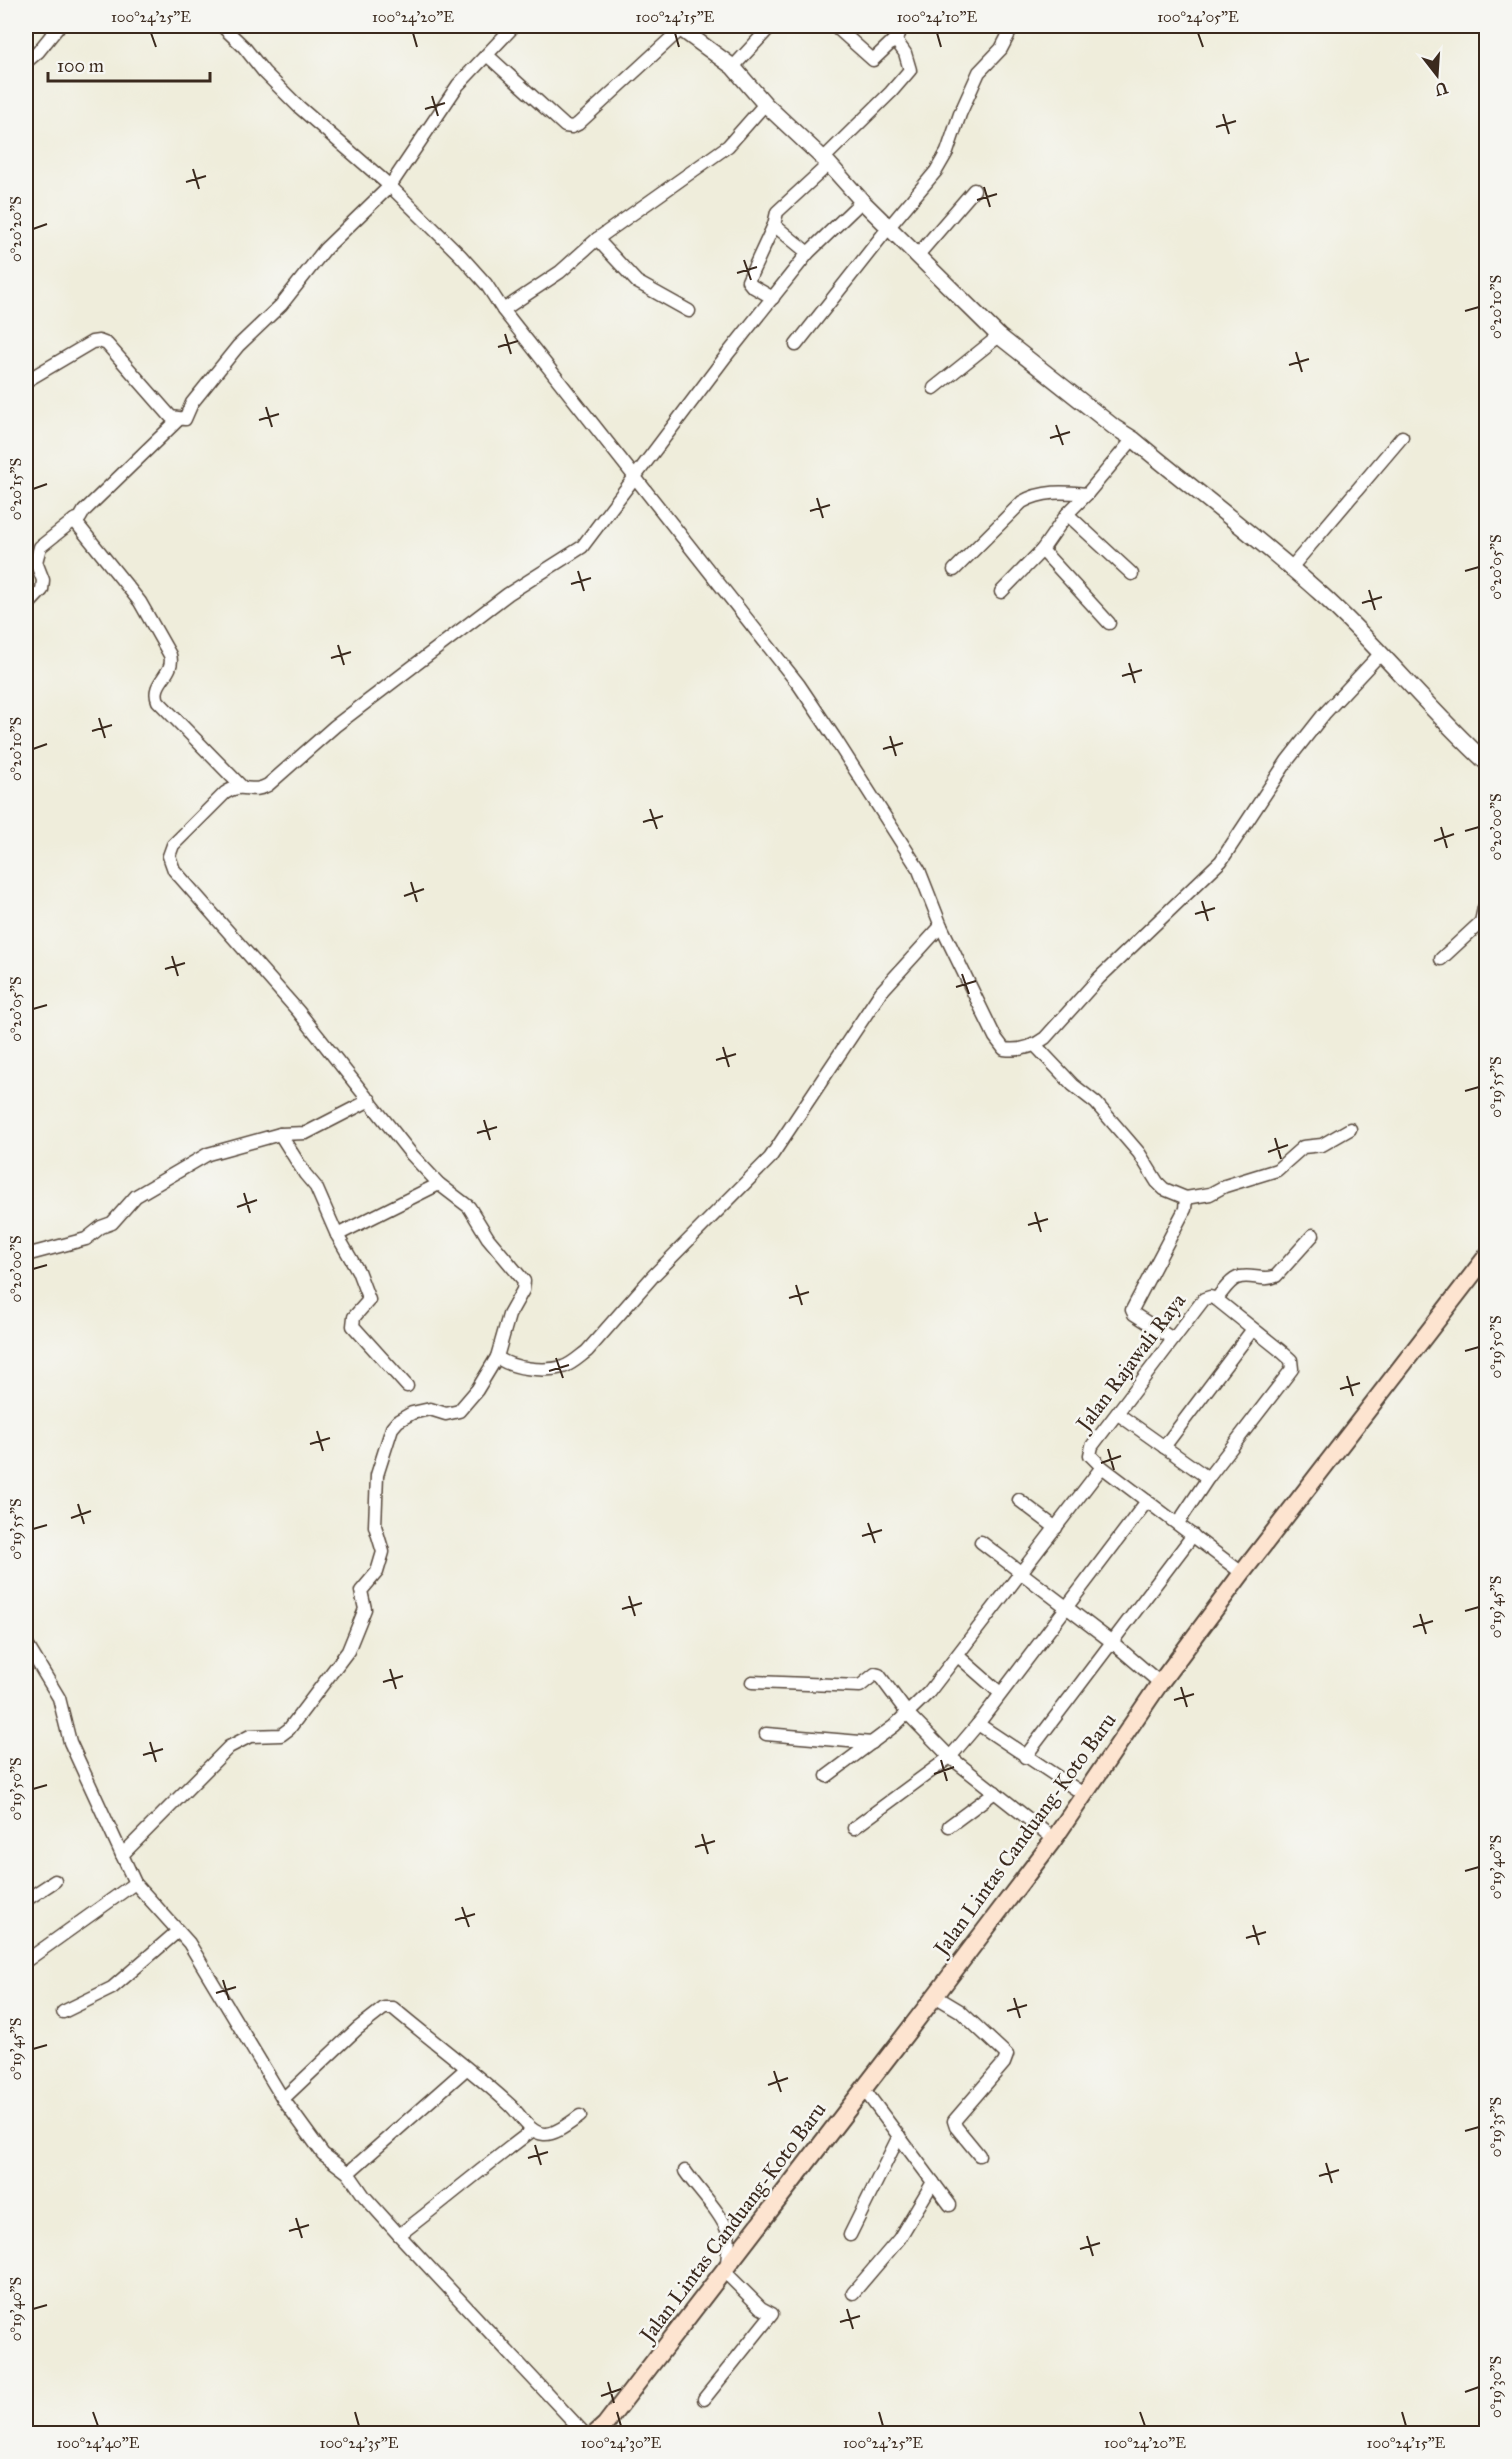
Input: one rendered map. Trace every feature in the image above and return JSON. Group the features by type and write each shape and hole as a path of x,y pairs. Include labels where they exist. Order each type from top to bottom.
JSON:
{"main road":[{"name":"Jalan Lintas Canduang-Koto Baru","path":"604,2431 1054,1839 1160,1683 1242,1573 1486,1257"}],"street":[{"path":"26,62 38,52 58,26"},
{"path":"222,26 299,107 390,186 486,284 502,310 799,686 919,870 941,926 995,1037 1004,1048 1014,1050 1035,1045 1045,1038 1099,978 1221,861 1287,761 1324,714 1381,653"},
{"path":"26,381 82,347 99,340 107,344 171,417 178,420 185,419 192,403 238,346 280,305 325,249 390,186 458,85 514,26"},
{"path":"733,68 771,26"},
{"path":"835,26 873,60 899,34 900,26"},
{"path":"796,345 936,171 947,152 960,114 979,72 1001,49 1013,26"},
{"path":"487,55 566,126 572,127 578,124 679,27 733,68 765,104 999,336 1114,427 1133,439 1319,593 1381,653 1486,762"},
{"path":"772,298 748,281 774,225 777,212 910,70 905,53 895,39"},
{"path":"502,310 560,272 597,239 728,146 765,104"},
{"path":"917,256 974,190"},
{"path":"122,1855 229,1747 250,1736 281,1735 289,1729 348,1651 365,1609 361,1591 377,1572 383,1552 375,1526 377,1475 393,1428 398,1421 412,1413 430,1408 446,1414 459,1411 477,1390 497,1358 509,1315 523,1290 524,1281 488,1238 469,1207 439,1184 412,1155 298,1011 174,870 169,856 173,845 233,787 259,790 268,785 335,726 499,601 582,547 726,356 808,253 862,201"},
{"path":"774,225 808,253"},
{"path":"597,239 637,282 689,311"},
{"path":"934,388 999,336"},
{"path":"26,607 42,590 43,580 36,562 40,547 74,520 80,518 84,511 178,420"},
{"path":"1290,569 1402,437"},
{"path":"1001,592 1042,550 1068,513 1133,439"},
{"path":"954,570 1022,502 1032,496 1060,492 1087,494"},
{"path":"1068,513 1132,574"},
{"path":"74,520 140,602 170,655 171,668 156,687 155,693 158,700 242,787"},
{"path":"1042,550 1109,623"},
{"path":"1441,959 1481,922 1486,905"},
{"path":"497,1358 507,1365 550,1369 564,1367 576,1361 587,1351 654,1275 770,1158 881,992 941,926"},
{"path":"1035,1045 1073,1085 1096,1103 1139,1153 1157,1182 1164,1189 1186,1198 1210,1194 1225,1186 1277,1170 1303,1147 1322,1145 1350,1129"},
{"path":"26,1255 86,1239 101,1227 112,1223 136,1196 208,1154 280,1134 306,1133 370,1100"},
{"path":"280,1134 316,1187 337,1235 369,1294 369,1300 354,1317 353,1326 406,1386"},
{"path":"337,1235 439,1184"},
{"path":"1173,1339 1134,1314 1132,1310 1185,1209 1186,1198"},
{"path":"1216,1299 1234,1279 1276,1276 1313,1235"},
{"name":"Jalan Rajawali Raya","path":"1102,1467 1091,1458 1090,1450 1204,1299 1210,1297 1216,1299 1291,1360 1292,1369 1208,1478 1178,1523"},
{"path":"1164,1447 1253,1329"},
{"path":"1118,1414 1208,1478"},
{"path":"827,1776 908,1714 958,1656 1102,1467 1242,1573"},
{"path":"1019,1500 1056,1528"},
{"path":"854,1828 950,1757 978,1724 999,1692 1147,1501"},
{"path":"1025,1757 1193,1535"},
{"path":"981,1542 1112,1642 1160,1683"},
{"path":"26,1643 59,1698 70,1742 135,1882 189,1943 283,2099 323,2154 348,2173 364,2196 399,2235 585,2433"},
{"path":"958,1656 999,1692"},
{"path":"752,1682 860,1686 875,1674 879,1675 908,1714 950,1757 1054,1839"},
{"path":"978,1724 1085,1795"},
{"path":"766,1734 872,1743"},
{"path":"949,1826 995,1792"},
{"path":"26,1900 55,1881"},
{"path":"26,1961 135,1882"},
{"path":"63,2012 112,1988 177,1931"},
{"path":"935,1996 960,2011 1007,2055 1005,2063 954,2121 956,2127 979,2155"},
{"path":"283,2099 357,2029 384,2008 393,2008 466,2069 481,2078 533,2130 544,2134 554,2132 580,2116"},
{"path":"348,2173 466,2069"},
{"path":"863,2088 950,2205"},
{"path":"399,2235 533,2130"},
{"path":"850,2235 899,2136"},
{"path":"685,2171 714,2209 728,2234 725,2269 761,2308 772,2314 704,2399"},
{"path":"853,2293 899,2239 933,2182"}]}
